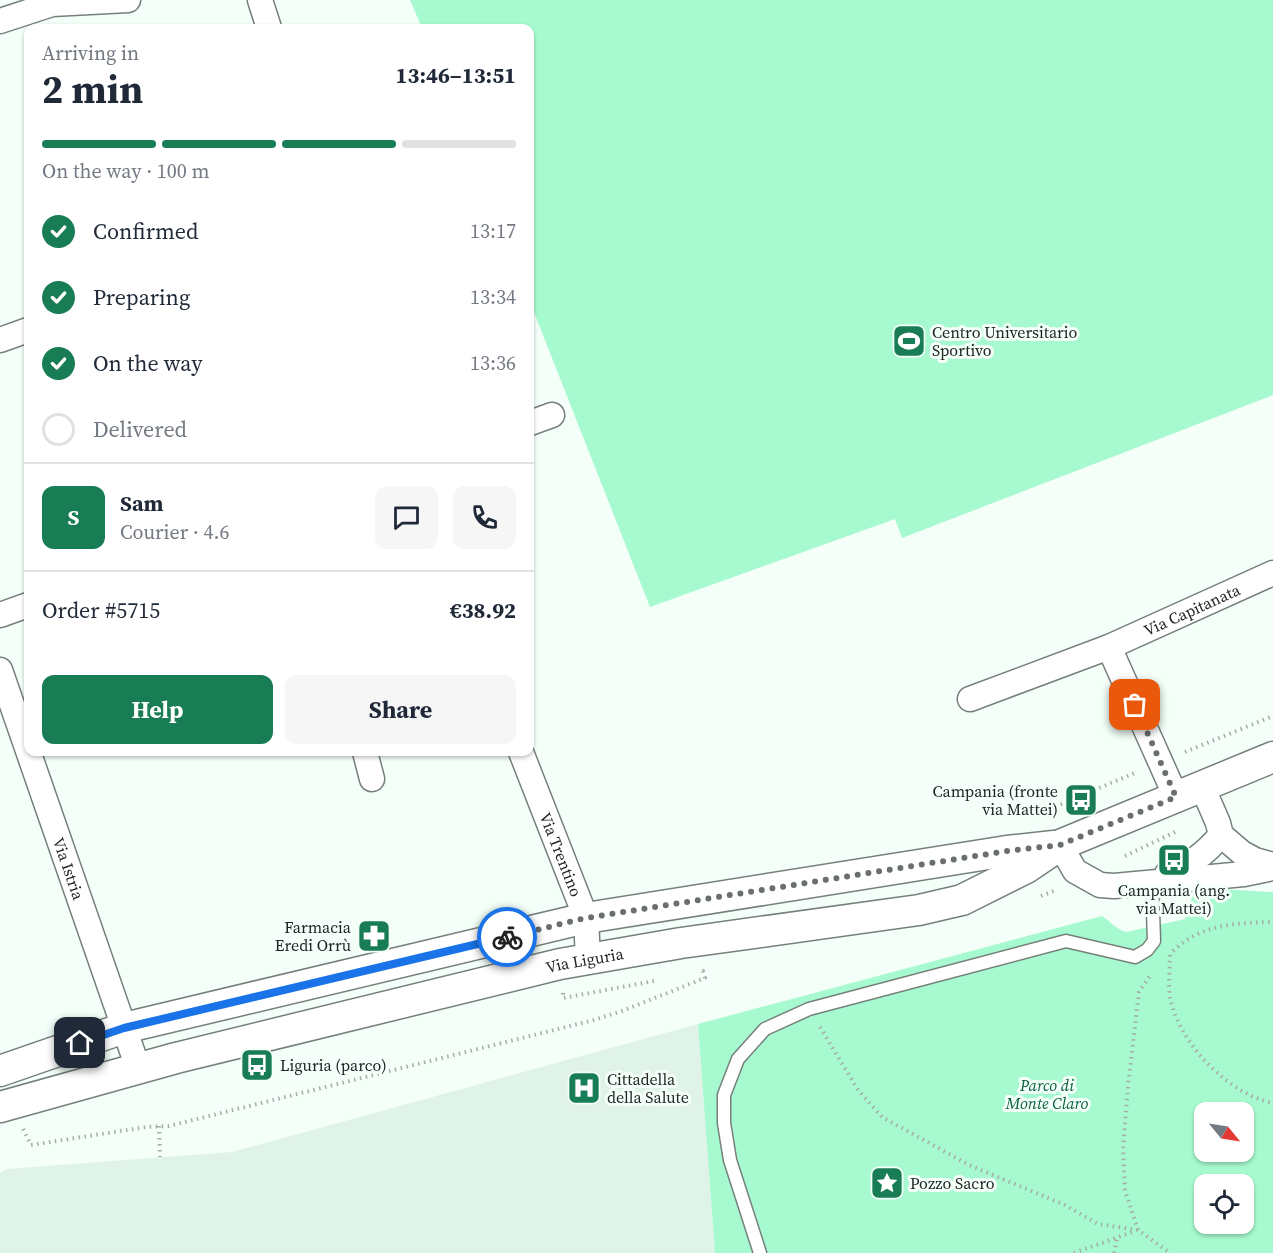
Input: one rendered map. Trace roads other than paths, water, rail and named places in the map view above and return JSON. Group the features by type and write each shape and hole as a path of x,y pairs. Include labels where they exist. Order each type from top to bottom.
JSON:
{"street":[{"path":"0,21 52,4 128,0"},
{"path":"260,0 268,24"},
{"path":"0,340 24,331"},
{"name":"Via Capitanata","path":"970,699 1109,647 1273,573"},
{"path":"0,615 24,606"},
{"path":"1109,647 1189,792 1221,835 1242,853 1273,867"},
{"name":"Via Istria","path":"0,670 24,739"},
{"name":"Via Istria","path":"30,756 138,1068"},
{"path":"366,756 372,779"},
{"name":"Via Trentino","path":"523,756 586,918 588,959"},
{"name":"Via Liguria","path":"10,1116 138,1068 482,983 588,959 681,943 919,910 962,900 1026,868 1060,845 1273,757"},
{"path":"1152,881 1187,866 1210,848 1221,835"},
{"path":"1060,845 1075,871 1100,885 1114,886 1244,874 1273,867"},
{"name":"Via Liguria","path":"0,1071 124,1028 586,918 1007,851 1060,845"}],"lane":[{"path":"760,1253 730,1160 724,1123 724,1095 738,1059 765,1029 809,1009 1066,941 1135,957 1147,950 1154,941 1152,881"}],"place":[{"name":"Centro Universitario Sportivo","path":"909,341"},
{"name":"Campania (fronte via Mattei)","path":"1081,800"},
{"name":"Campania (ang. via Mattei)","path":"1174,860"},
{"name":"Farmacia Eredi Orrù","path":"374,936"},
{"name":"Liguria (parco)","path":"257,1065"},
{"name":"Cittadella della Salute","path":"584,1088"},
{"name":"Pozzo Sacro","path":"887,1183"}],"park label":[{"name":"Parco di Monte Claro","path":"1047,1094"}]}
